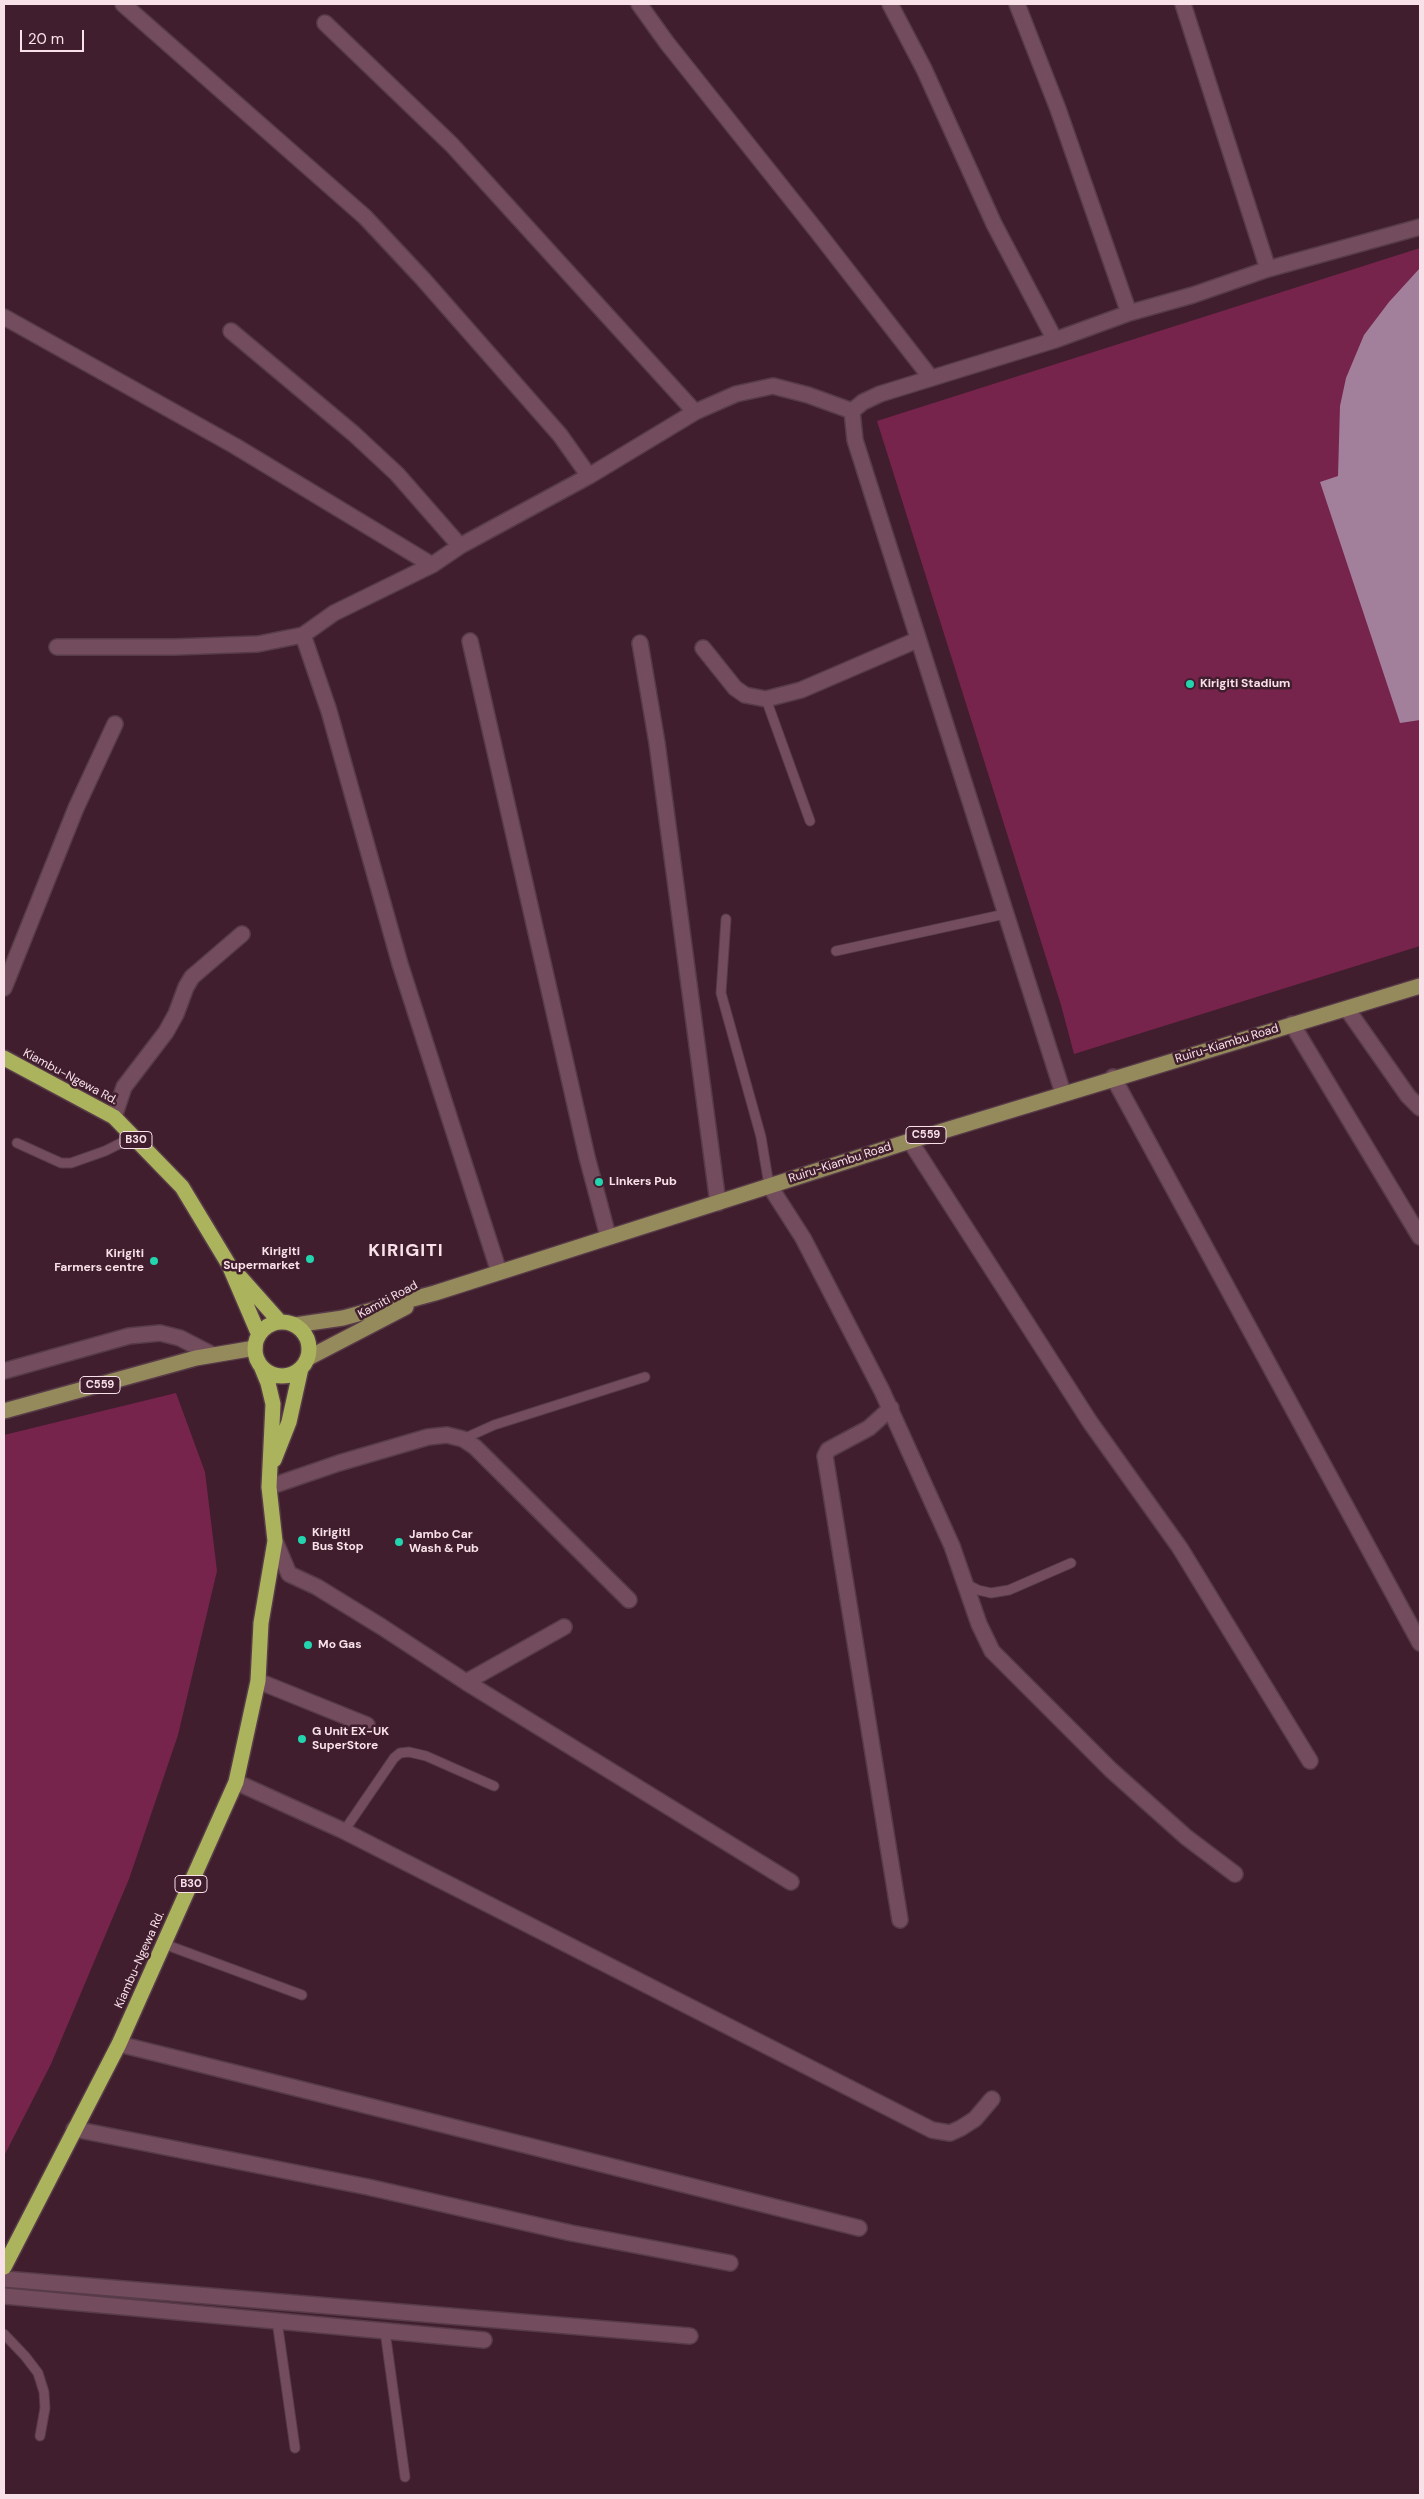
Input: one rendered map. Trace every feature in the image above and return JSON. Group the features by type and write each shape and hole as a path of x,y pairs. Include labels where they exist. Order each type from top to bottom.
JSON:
{"highway":[{"name":"Kiambu-Ngewa Rd.","path":"4,1058 114,1117 182,1188 229,1265"},
{"name":"B30","path":"229,1265 287,1323 300,1328 308,1339 309,1352 304,1363 289,1422 270,1471"},
{"name":"B30","path":"229,1265 257,1341 261,1366 268,1383 272,1404 270,1471"},
{"path":"257,1341 265,1328 287,1323"},
{"path":"261,1366 266,1371 280,1376 288,1375 304,1363"},
{"name":"Kiambu-Ngewa Rd.","path":"4,2267 119,2044 236,1782 258,1681 261,1623 275,1541 269,1487 270,1471"}],"main road":[{"name":"Ruiru-Kiambu Road","path":"435,1293 910,1140 1420,986"},
{"name":"Kamiti Road","path":"287,1323 342,1318 435,1293"},
{"name":"Kamiti Road","path":"304,1363 435,1293"},
{"path":"204,1356 257,1341"},
{"name":"C559","path":"4,1411 204,1356"}],"street":[{"path":"123,4 365,217 422,278 560,435 589,476"},
{"path":"639,4 667,44 816,230 931,378"},
{"path":"890,4 924,69 994,224 1055,340"},
{"path":"1017,4 1058,109 1129,313"},
{"path":"1183,4 1268,269"},
{"path":"325,23 452,145 695,412"},
{"path":"852,411 863,402 880,394 1055,340 1129,313 1193,295 1268,269 1420,228"},
{"path":"4,317 235,446 432,565"},
{"path":"231,331 376,454 397,474 460,546"},
{"path":"57,646 175,647 258,644 302,635 334,612 432,565 460,546 589,476 695,412 736,394 773,386 808,395 852,411"},
{"path":"852,411 855,440 917,640 1063,1093"},
{"path":"302,635 329,711 400,964 499,1272"},
{"path":"470,640 587,1157 608,1236"},
{"path":"703,648 735,688 745,695 766,698 801,690 917,640"},
{"path":"640,644 657,743 718,1203"},
{"path":"4,988 76,808 115,724"},
{"path":"114,1117 124,1087 169,1026 192,977 242,934"},
{"path":"1346,1009 1408,1096 1420,1108"},
{"path":"1292,1024 1420,1237"},
{"path":"1114,1077 1420,1643"},
{"path":"910,1140 1090,1422 1180,1548 1310,1761"},
{"path":"769,1186 803,1238 891,1408 945,1529 979,1624 992,1650 1111,1770 1186,1836 1234,1874"},
{"path":"4,1371 130,1336 160,1333 180,1338 204,1356"},
{"path":"891,1408 869,1428 828,1450 825,1456 900,1920"},
{"path":"269,1487 428,1438 447,1435 462,1438 474,1447 630,1600"},
{"path":"275,1541 288,1574 317,1588 382,1627 466,1682 791,1882"},
{"path":"466,1682 564,1627"},
{"path":"258,1681 367,1726"},
{"path":"236,1782 344,1831 932,2130 950,2132 960,2128 975,2119 992,2099"},
{"path":"119,2044 859,2228"},
{"path":"74,2129 368,2187 571,2233 730,2263"},
{"path":"4,2279 690,2336"},
{"path":"4,2296 484,2340"}],"lane":[{"path":"766,698 810,821"},
{"path":"836,951 1006,914"},
{"path":"726,919 721,994 761,1137 769,1186"},
{"path":"17,1143 62,1163 71,1163 105,1151 132,1137"},
{"path":"462,1438 494,1425 645,1377"},
{"path":"966,1584 978,1590 991,1593 1009,1590 1071,1563"},
{"path":"344,1831 394,1758 400,1753 409,1752 426,1756 494,1786"},
{"path":"164,1944 302,1995"},
{"path":"277,2321 295,2448"},
{"path":"385,2330 405,2477"},
{"path":"4,2334 38,2373 44,2392 40,2436"}],"shaded area":[{"name":"Kirigiti Stadium","path":"1420,248 1420,946 1074,1054 1061,1005 877,421"},
{"path":"176,1393 205,1472 217,1571 178,1735 129,1879 51,2064 4,2156 4,1435"}],"building":[{"path":"1420,268 1420,720 1400,723 1320,482 1338,476 1340,406 1346,378 1364,335 1389,302"}],"place":[{"name":"Kirigiti Stadium","path":"1190,684"},
{"name":"Linkers Pub","path":"599,1182"},
{"name":"Kirigiti Supermarket","path":"310,1259"},
{"name":"Kirigiti Farmers centre","path":"154,1261"},
{"name":"Kirigiti Bus Stop","path":"302,1540"},
{"name":"Jambo Car Wash & Pub","path":"399,1542"},
{"name":"Mo Gas","path":"308,1645"},
{"name":"G Unit EX-UK SuperStore","path":"302,1739"}],"district":[{"name":"KIRIGITI","path":"406,1251"}]}
